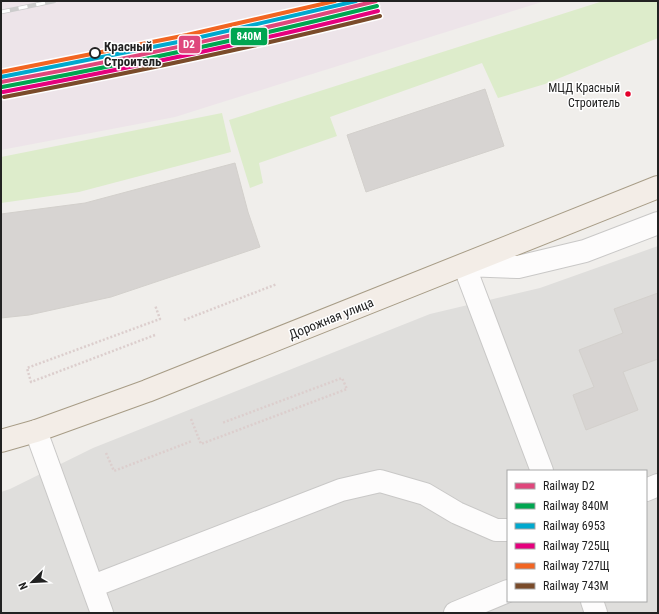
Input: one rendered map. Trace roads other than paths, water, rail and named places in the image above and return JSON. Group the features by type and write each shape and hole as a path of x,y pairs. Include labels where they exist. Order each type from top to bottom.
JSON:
{"main road":[{"name":"Дорожная улица","path":"1,441 36,431 147,391 658,187"}],"street":[{"path":"542,470 464,265 518,267 585,251 658,223"},
{"path":"36,431 102,613"},
{"path":"93,586 341,490 380,481 424,494 457,512 496,530 507,530"},
{"path":"647,490 658,485"},
{"path":"455,613 507,591"},
{"path":"592,602 596,613"}],"railway":[{"path":"1,12 54,1"}],"rail line":[{"name":"727Щ","path":"1,72 187,35 335,1"},
{"name":"6953","path":"1,77 188,40 356,1"},
{"name":"D2","path":"1,82 95,64 283,24 376,1"},
{"name":"840М","path":"2,87 190,50 377,6"},
{"name":"725Щ","path":"3,92 191,54 378,11"},
{"name":"743М","path":"4,97 192,59 380,16"}],"place":[{"name":"Красный Строитель","path":"95,53"},
{"name":"МЦД Красный Строитель","path":"628,94"}]}
